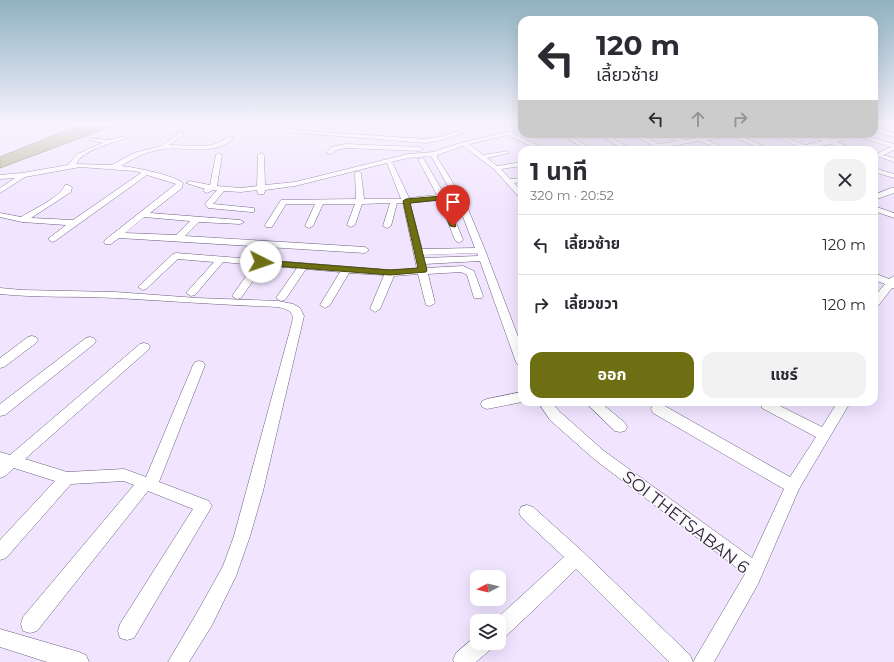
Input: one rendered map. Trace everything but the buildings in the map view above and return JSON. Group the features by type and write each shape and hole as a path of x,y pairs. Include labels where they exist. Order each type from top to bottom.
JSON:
{"street":[{"path":"71,166 73,160 79,155"},
{"path":"114,167 134,155"},
{"path":"209,189 213,186 219,155"},
{"path":"261,155 261,190"},
{"path":"0,176 23,175 71,166 114,167 136,169 183,185 221,191 261,190 286,188 295,184 408,156 419,155"},
{"path":"428,155 442,197 459,240"},
{"path":"430,155 434,157 462,204 518,347"},
{"path":"479,155 496,168 518,191"},
{"path":"482,157 493,155"},
{"path":"878,155 894,160"},
{"path":"390,164 406,201 430,303"},
{"path":"496,168 518,165"},
{"path":"878,171 894,176"},
{"path":"52,239 147,172"},
{"path":"351,225 358,202 358,173"},
{"path":"0,191 23,175"},
{"path":"508,181 518,180"},
{"path":"108,242 183,185"},
{"path":"22,220 62,196 68,190 68,186"},
{"path":"878,189 892,193"},
{"path":"221,191 211,200 209,204 211,206 251,210"},
{"path":"878,197 892,193"},
{"path":"269,225 284,202 394,202 442,197"},
{"path":"309,226 320,202"},
{"path":"387,226 394,202"},
{"path":"878,210 894,216"},
{"path":"0,215 22,220 74,223"},
{"path":"143,215 240,222"},
{"path":"178,238 197,219"},
{"path":"117,235 366,250"},
{"path":"420,257 482,254"},
{"path":"142,287 176,256 390,273 423,270 467,270 471,273 478,296"},
{"path":"191,293 221,259"},
{"path":"238,296 261,262"},
{"path":"281,298 303,266"},
{"path":"325,305 346,269"},
{"path":"375,309 390,273"},
{"path":"878,277 893,283 878,300"},
{"path":"0,291 22,293 114,295 197,301 278,304 289,306 296,310 299,316 256,491 242,536 230,570 205,618 178,662"},
{"path":"0,364 32,340"},
{"path":"0,411 90,341"},
{"path":"0,472 6,460 144,346"},
{"path":"30,624 148,484 199,365"},
{"path":"487,404 518,397"},
{"name":"SOI THETSABAN 6","path":"547,406 555,416 599,455 755,571 703,662"},
{"path":"596,406 620,427"},
{"path":"769,406 824,435"},
{"path":"755,571 793,486 842,406"},
{"path":"658,409 793,486"},
{"path":"6,460 67,478 124,475 204,506 127,631"},
{"path":"0,552 67,478"},
{"path":"527,512 576,557 683,662"},
{"path":"506,623 576,557"},
{"path":"0,638 79,662"},
{"path":"463,660 475,650"}],"shaded area":[{"path":"5,155 35,155 0,168 0,157"}],"route":[{"path":"261,262 390,273 423,270 406,201 442,197 453,226"}]}
